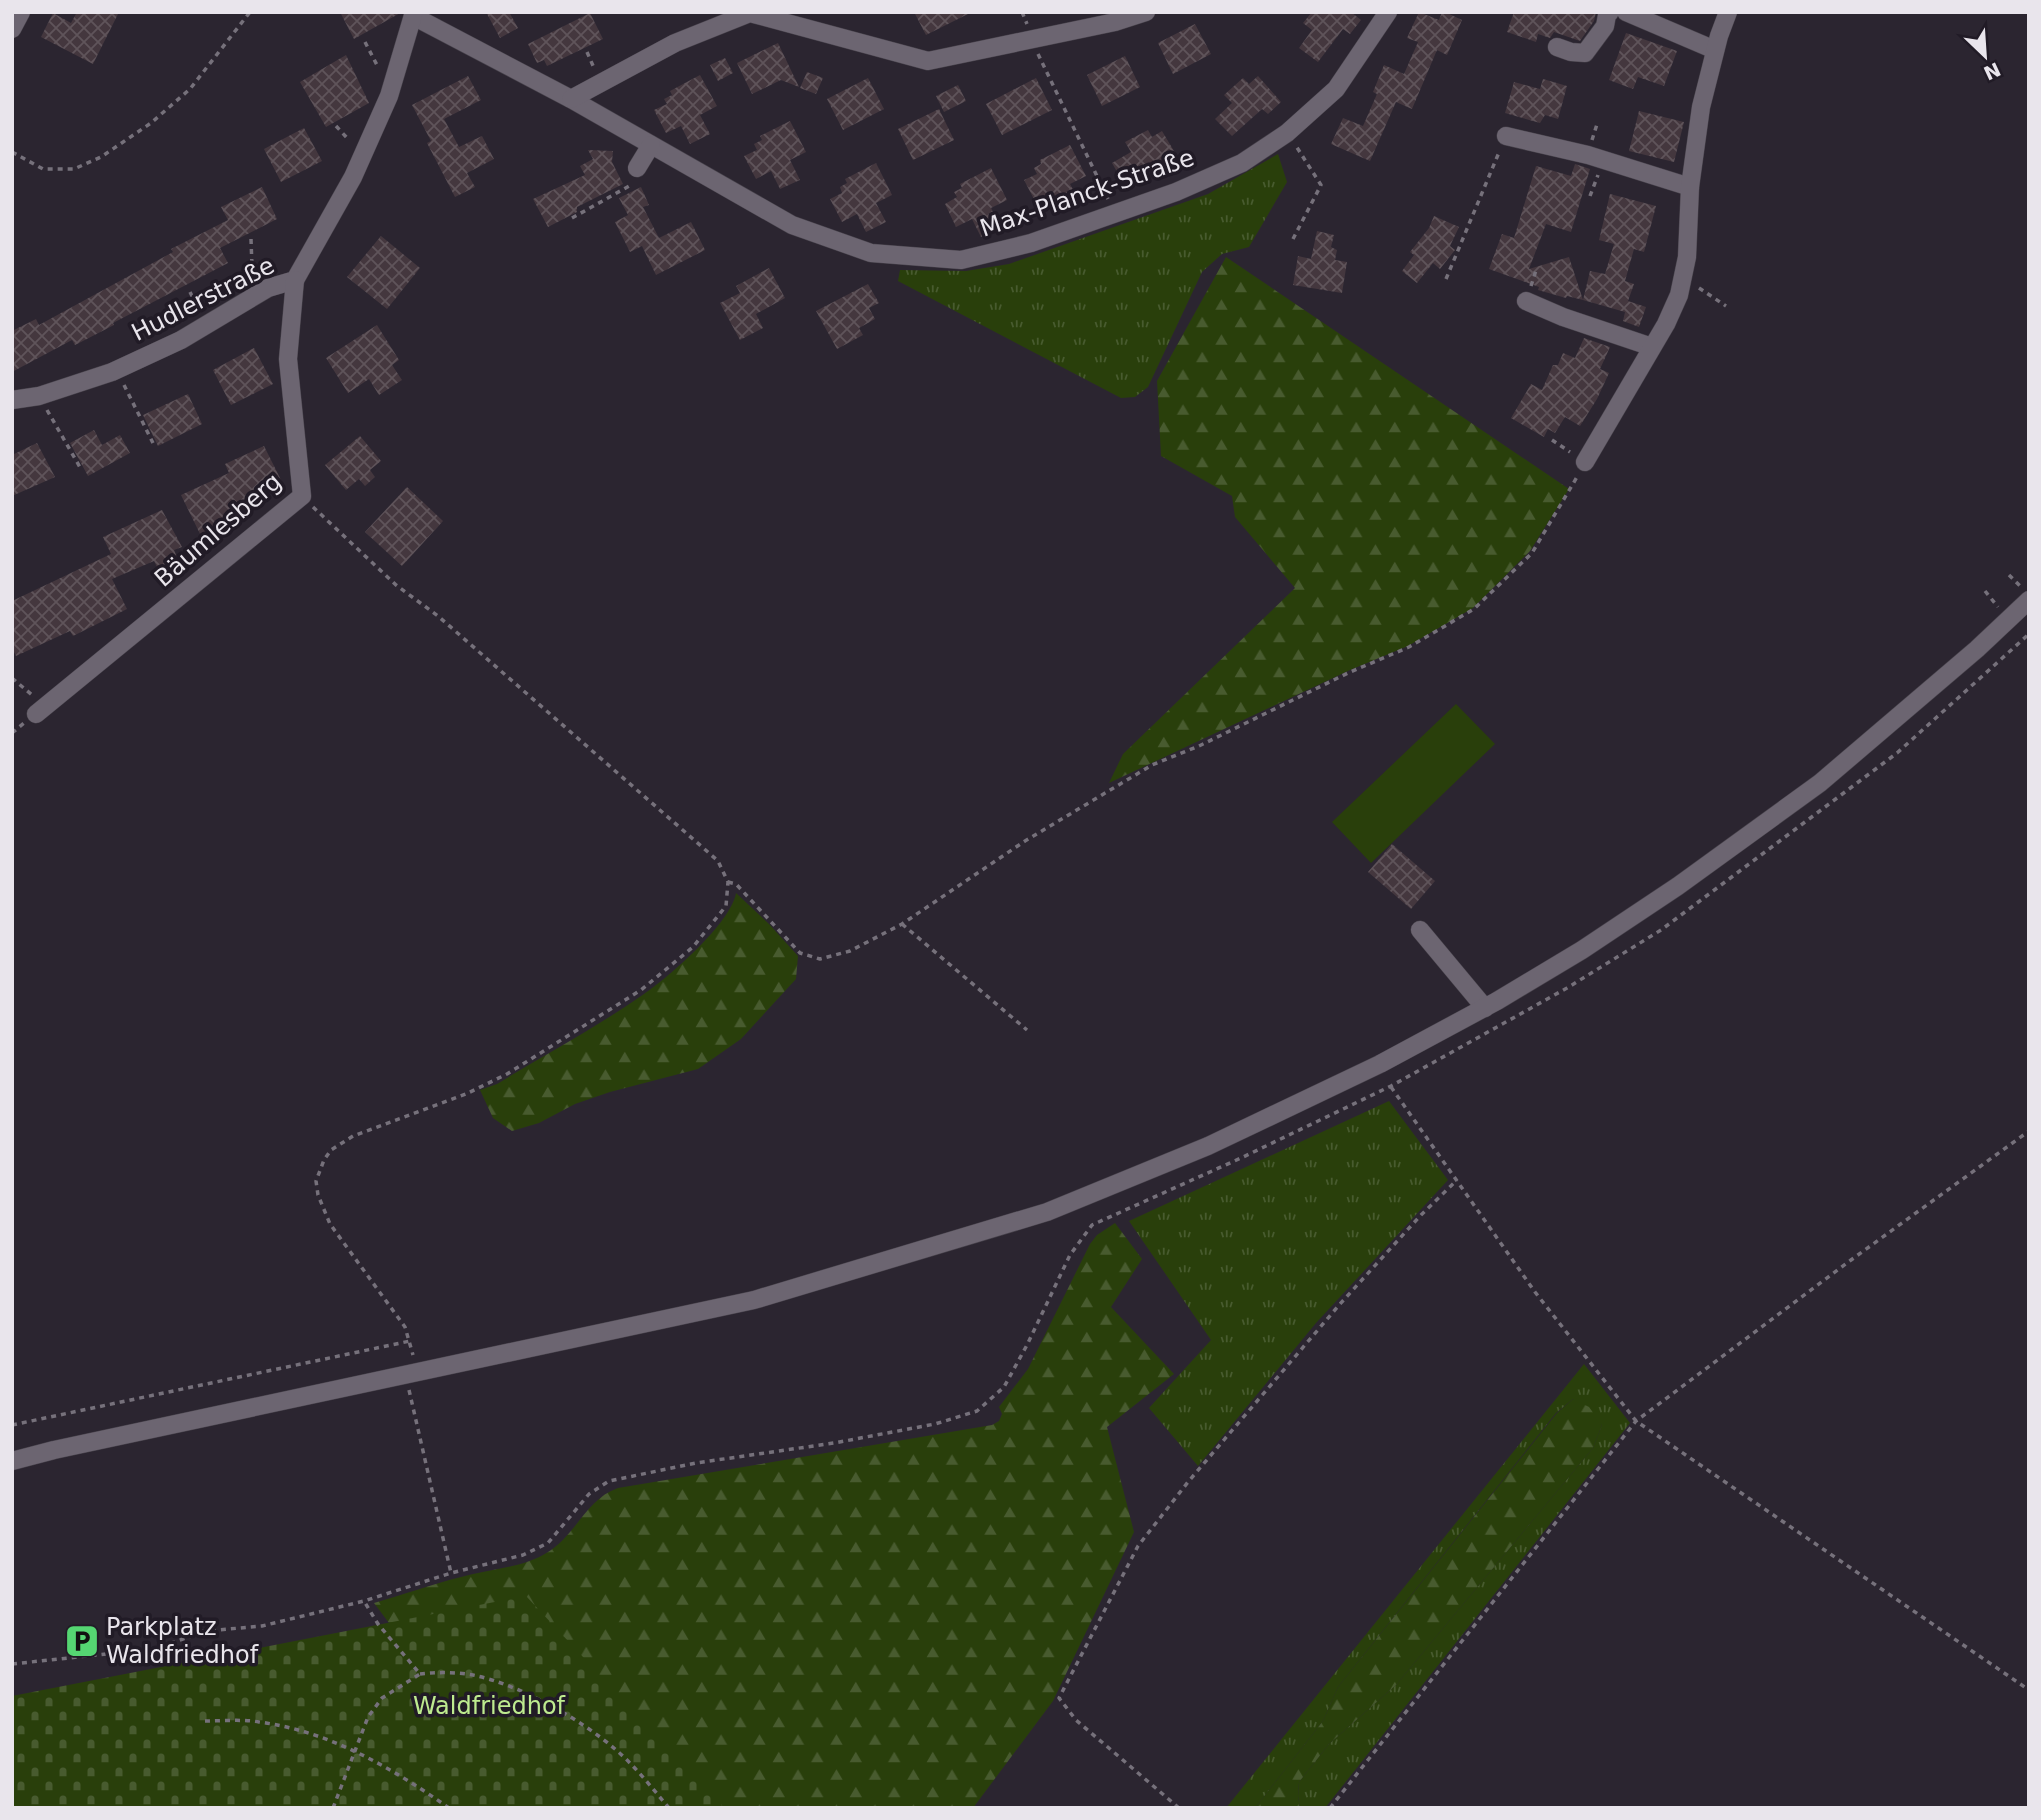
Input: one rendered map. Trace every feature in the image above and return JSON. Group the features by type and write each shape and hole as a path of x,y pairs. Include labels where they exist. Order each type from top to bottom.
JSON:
{"street":[{"path":"12,29 21,12"},
{"path":"571,99 675,43 750,13 928,61 1127,19 1146,12"},
{"name":"Max-Planck-Straße","path":"413,14 571,99 792,225 871,253 961,260 1031,243 1176,192 1242,163 1287,133 1336,89 1388,12"},
{"path":"1557,47 1586,53 1605,26 1610,12"},
{"path":"1626,12 1715,50"},
{"path":"1586,462 1653,347 1679,295 1687,257 1690,187 1701,107 1715,50 1728,12"},
{"name":"Hudlerstraße","path":"12,400 39,396 117,369 181,340 264,290 295,280 353,177 389,96 413,14"},
{"path":"1506,135 1588,155 1690,187"},
{"path":"636,168 651,145"},
{"name":"Bäumlesberg","path":"40,710 302,496 288,359 295,280"},
{"path":"1526,301 1563,317 1653,347"},
{"path":"12,1461 754,1300 1047,1212 1208,1146 1380,1064 1485,1008 1581,950 1678,886 1820,783 1977,649 2029,600"},
{"path":"1420,930 1485,1008"}],"path":[{"path":"12,152 43,169 74,169 101,157 151,122 190,89 250,12"},
{"path":"1022,12 1040,60 1115,213"},
{"path":"1287,133 1321,185 1293,239"},
{"path":"1446,279 1506,135"},
{"path":"572,218 630,186 636,176 636,168"},
{"path":"251,239 252,267 264,290"},
{"path":"1683,277 1726,306"},
{"path":"117,369 153,443"},
{"path":"39,396 81,469"},
{"path":"728,882 736,884 800,953 820,958 850,951 902,924 1025,841 1152,765 1199,746 1348,673 1409,648 1474,609 1532,552 1586,462"},
{"path":"302,496 396,585 438,616 718,861 728,882 729,896 720,914 693,947 641,990 507,1074 466,1094 353,1136 331,1150 318,1170 318,1195 330,1224 405,1327 414,1353 406,1376 451,1573"},
{"path":"151,1633 262,1626 364,1601 451,1573 523,1555 548,1543 589,1494 609,1481 696,1463 834,1443 935,1424 977,1411 1004,1387 1070,1255 1092,1225 1391,1086 1567,988 1661,930 1897,753 2029,634"},
{"path":"12,678 40,710"},
{"path":"902,924 1027,1030"},
{"path":"1391,1086 1535,1292 1636,1421 2029,1689"},
{"path":"1330,1808 1636,1421 2029,1131"},
{"path":"1180,1808 1076,1720 1059,1698 1138,1546 1331,1314 1421,1215 1457,1180"},
{"path":"12,1425 410,1341"},
{"path":"364,1601 378,1624 420,1674"},
{"path":"12,1664 153,1649 206,1631"},
{"path":"333,1808 368,1717 382,1699 420,1674 442,1672 472,1675 498,1682 573,1719 615,1749 669,1808"},
{"path":"205,1721 258,1721 288,1728 354,1751 391,1770 449,1808"}],"green space":[{"path":"1278,154 1287,182 1249,247 1222,254 1202,272 1148,387 1135,397 1121,398 898,281 900,270 966,271 1009,264 1208,194"},
{"path":"1226,257 1569,489 1530,551 1473,608 1408,646 1350,670 1109,783 1123,754 1295,588 1235,517 1232,496 1161,456 1157,381"},
{"path":"1456,704 1495,744 1371,863 1332,822"},
{"path":"736,893 798,956 796,979 741,1039 698,1069 610,1092 575,1104 539,1123 512,1131 493,1118 480,1090 497,1084 655,986 711,934 732,905"},
{"path":"1389,1101 1448,1180 1316,1323 1198,1466 1149,1408 1211,1340 1129,1221"},
{"path":"1115,1223 1142,1259 1111,1307 1174,1374 1107,1427 1134,1532 1053,1701 973,1808 499,1808 422,1667 374,1603 538,1557 558,1545 598,1500 618,1488 992,1425 999,1421 1002,1414 999,1407 1028,1369 1090,1244 1097,1235"},
{"path":"1584,1364 1630,1423 1325,1808 1300,1808 1299,1782 1329,1744 1396,1685 1593,1448 1602,1425 1573,1399 1556,1413 1338,1687 1323,1721 1255,1808 1226,1808"},
{"path":"1573,1399 1589,1407 1602,1425 1593,1448 1396,1685 1329,1744 1299,1782 1300,1808 1255,1808 1323,1721 1338,1687 1557,1413"},
{"name":"Waldfriedhof","path":"526,1596 724,1808 12,1808 12,1696"}],"building":[{"path":"77,12 119,12 93,64 41,37 53,13 71,23"},
{"path":"340,12 402,12 354,39"},
{"path":"486,12 509,12 518,28 500,38"},
{"path":"914,12 972,12 926,35"},
{"path":"1312,12 1351,12 1361,20 1350,34 1343,29 1318,62 1299,48 1312,30 1303,23"},
{"path":"1419,12 1439,20 1442,12 1445,12 1462,20 1447,55 1437,50 1412,109 1396,102 1370,161 1331,144 1343,118 1363,126 1377,94 1373,92 1384,65 1404,74 1418,42 1407,38"},
{"path":"1514,12 1596,12 1594,21 1580,41 1554,32 1550,38 1538,34 1536,42 1507,32"},
{"path":"590,13 603,39 547,66 544,60 537,63 528,44"},
{"path":"1195,24 1211,54 1173,74 1158,43"},
{"path":"1626,33 1677,51 1664,86 1638,77 1633,89 1609,80"},
{"path":"778,43 799,87 781,80 752,94 737,63"},
{"path":"346,55 369,103 326,127 300,82"},
{"path":"1125,56 1140,87 1102,106 1087,75"},
{"path":"725,58 733,73 718,81 710,65"},
{"path":"807,72 823,78 816,94 800,88"},
{"path":"700,75 717,106 700,115 710,134 690,144 681,126 666,133 654,110 667,104 664,99 672,95 670,91"},
{"path":"468,76 481,100 444,119 459,147 482,136 494,159 467,173 475,187 455,197 427,143 431,141 412,105"},
{"path":"1258,76 1281,102 1268,114 1262,109 1232,136 1215,119 1232,103 1224,95 1243,78 1249,84"},
{"path":"868,78 884,109 843,130 827,99"},
{"path":"1036,78 1052,110 1002,135 986,104"},
{"path":"1543,79 1567,86 1558,119 1545,115 1540,123 1505,113 1514,82 1540,89"},
{"path":"958,85 966,101 944,112 936,96"},
{"path":"939,109 954,140 913,160 898,129"},
{"path":"1639,111 1684,122 1674,162 1629,151"},
{"path":"790,121 806,152 790,160 800,180 780,189 771,171 756,179 744,156 757,150 754,144 762,140 760,136"},
{"path":"304,128 322,161 281,182 264,149"},
{"path":"1148,130 1152,137 1162,131 1180,161 1164,170 1160,163 1124,184 1112,163 1131,152 1125,142"},
{"path":"1070,145 1086,176 1070,184 1080,203 1060,213 1051,195 1036,203 1024,180 1037,174 1034,168 1041,164 1040,160"},
{"path":"588,150 613,151 612,162 623,184 577,207 577,212 548,227 533,199 585,175 580,166 593,159"},
{"path":"876,163 892,195 876,203 886,222 866,232 857,214 842,222 830,199 842,193 840,187 847,183 845,179"},
{"path":"1575,164 1590,169 1571,232 1546,224 1529,269 1569,257 1583,300 1538,290 1539,287 1489,269 1502,234 1514,238 1536,166 1571,176"},
{"path":"991,168 1007,200 991,208 1000,227 981,237 972,219 956,227 945,204 957,197 954,192 962,188 960,184"},
{"path":"262,187 277,219 220,248 228,263 81,342 75,345 72,340 12,372 12,331 36,319 39,325 173,252 171,249 228,220 221,207"},
{"path":"641,187 649,205 643,207 659,238 691,222 705,250 656,275 642,246 630,252 615,222 628,215 619,198"},
{"path":"1610,194 1656,206 1644,252 1634,249 1625,281 1634,284 1628,301 1646,307 1639,327 1623,321 1625,312 1583,300 1590,271 1605,274 1614,244 1599,240"},
{"path":"1434,216 1459,227 1450,246 1455,250 1440,269 1433,263 1417,283 1402,271 1414,255 1410,252 1429,228"},
{"path":"1317,231 1334,235 1331,247 1337,250 1335,260 1347,262 1342,293 1293,285 1298,256 1311,259"},
{"path":"381,236 420,268 387,309 347,277"},
{"path":"769,268 785,298 756,314 763,328 740,340 720,303 740,293 736,286"},
{"path":"868,284 879,303 869,308 875,319 859,328 863,335 837,349 816,311"},
{"path":"377,325 399,360 392,365 402,380 379,395 369,379 348,393 326,358"},
{"path":"1584,338 1610,347 1600,369 1609,373 1580,426 1565,417 1555,433 1548,429 1544,437 1511,418 1531,384 1542,390 1553,365 1558,365 1563,353 1575,358"},
{"path":"254,348 273,384 231,405 213,370"},
{"path":"188,394 202,424 158,446 143,415"},
{"path":"94,430 102,445 120,435 130,453 88,476 70,443"},
{"path":"360,436 381,461 370,470 375,477 365,486 359,479 346,490 325,465"},
{"path":"37,443 55,477 12,496 12,455"},
{"path":"264,446 282,482 232,506 239,521 202,538 181,495 229,473 225,464"},
{"path":"407,487 443,521 402,566 365,532"},
{"path":"162,510 182,547 174,550 179,562 159,571 154,561 112,579 127,609 73,636 70,631 16,656 12,648 12,601 111,554 103,537"},
{"path":"1392,844 1435,881 1411,909 1368,872"}],"place":[{"name":"Parkplatz Waldfriedhof","path":"82,1641"}]}
